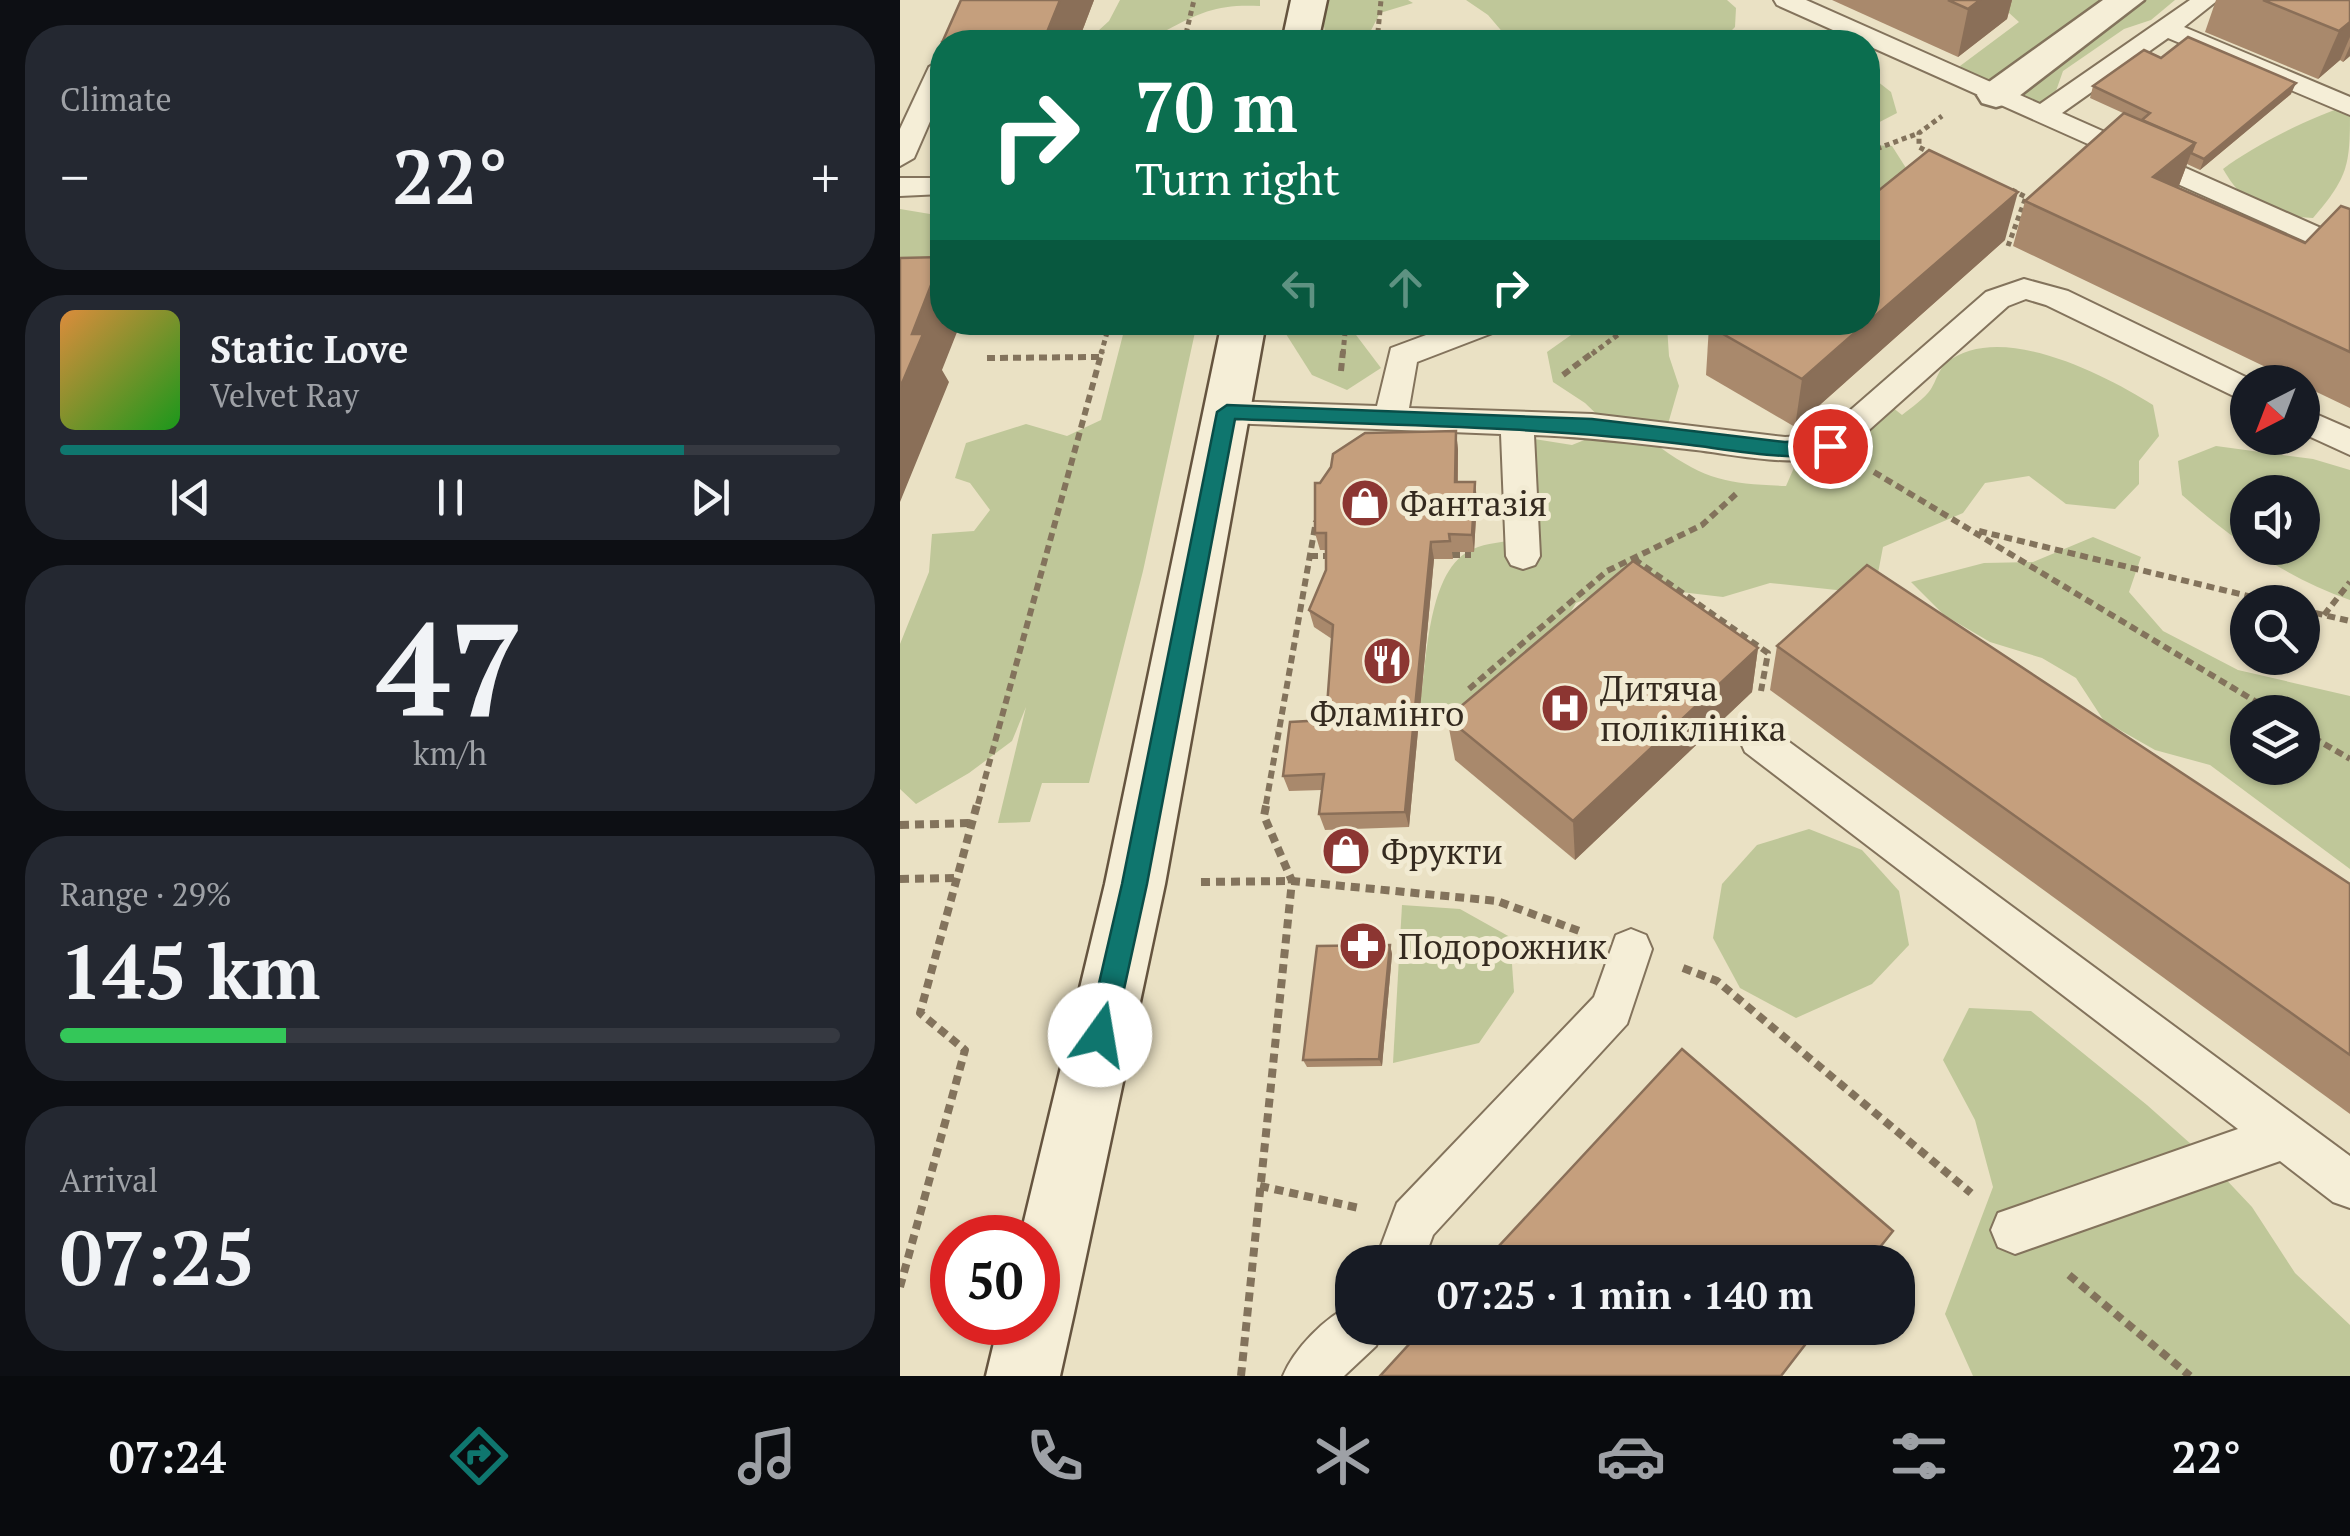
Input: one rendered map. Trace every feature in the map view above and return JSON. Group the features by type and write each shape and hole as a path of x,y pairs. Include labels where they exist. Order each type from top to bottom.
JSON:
{"main road":[{"path":"1303,30 1309,0"},
{"path":"1996,95 2126,0"},
{"path":"1060,1215 1134,884 1242,335"},
{"path":"1023,1376 1030,1345"}],"lane":[{"path":"1786,0 1852,30"},
{"path":"2040,116 2206,0"},
{"path":"2166,28 2350,108"},
{"path":"1880,43 2350,252"},
{"path":"900,158 930,93"},
{"path":"900,187 930,186"},
{"path":"1227,412 1592,426 1785,449 1830,446 1997,298 2024,288 2057,298 2230,383"},
{"path":"1392,419 1402,356 1458,335"},
{"path":"1517,423 1522,556"},
{"path":"2320,428 2350,442"},
{"path":"1760,740 2350,1185"},
{"path":"1405,1245 1414,1220 1612,1009 1631,950"},
{"path":"2015,1230 2284,1136"},
{"path":"1308,1376 1340,1345"}],"path":[{"path":"1187,30 1194,0"},
{"path":"1377,30 1381,0"},
{"path":"1880,148 1920,133 1958,104 1996,95"},
{"path":"1920,133 1919,148 1936,156"},
{"path":"2008,188 2026,196"},
{"path":"900,1287 965,1050 920,1013 1106,335"},
{"path":"1241,1376 1292,881 1264,816 1336,417 1345,335"},
{"path":"987,358 1100,357"},
{"path":"1830,446 2245,695"},
{"path":"1469,689 1607,571 1702,526 1785,449"},
{"path":"1973,530 2230,592"},
{"path":"1310,556 1332,556"},
{"path":"1633,558 1768,653 1761,689 1760,740"},
{"path":"2324,615 2350,582"},
{"path":"2320,614 2350,622"},
{"path":"1709,628 1719,618"},
{"path":"2320,741 2350,760"},
{"path":"900,825 972,823"},
{"path":"900,879 957,878"},
{"path":"1134,884 1292,881 1497,901 1717,980 2190,1376"}],"green space":[{"path":"1120,0 1260,0 1260,6 1222,8 1167,30 1099,30"},
{"path":"1326,0 1413,3 1380,13 1371,30 1325,30 1322,16"},
{"path":"1466,0 1727,0 1736,8 1732,30 1501,30 1488,15"},
{"path":"1995,0 2175,0 2151,20 2124,29 2063,71 2056,91 2034,107 1973,87 1960,66 2019,22"},
{"path":"1880,83 1891,92 1897,113 1880,122"},
{"path":"2350,105 2345,168 2313,218 2260,207 2241,193 2223,169 2284,132"},
{"path":"1880,146 1892,146 1906,168 1896,190 1880,209"},
{"path":"900,209 930,214 930,274 900,273"},
{"path":"1123,335 1194,335 1143,571 1089,783 1042,783 1030,822 998,823 1026,707 1012,741 969,773 916,804 900,789 900,644 929,572 932,534 974,531 990,510 970,483 955,478 966,443 1026,424 1067,436 1101,420"},
{"path":"1287,335 1356,335 1381,368 1347,390 1312,375"},
{"path":"1571,335 1668,335 1669,356 1679,386 1661,448 1692,468 1734,482 1786,486 1800,454 1824,439 1846,411 1872,391 1902,415 1928,393 1946,363 1968,351 1994,347 2051,356 2107,379 2153,405 2159,436 2139,461 2139,484 2115,509 2066,504 2029,476 1985,483 1963,513 1883,547 1874,594 1770,583 1723,597 1621,585 1576,603 1532,678 1484,717 1430,712 1420,705 1432,618 1446,575 1458,559 1473,549 1519,539 1541,507 1529,470 1528,438 1572,445 1612,429 1585,403 1553,382 1547,352"},
{"path":"2216,446 2230,448 2230,455 2283,455 2350,470 2350,600 2276,565 2320,565 2320,475 2230,475 2230,534 2182,495 2178,461"},
{"path":"2093,537 2141,557 2129,592 2163,631 2230,666 2230,675 2260,675 2350,696 2350,869 2237,785 2320,785 2320,695 2230,695 2230,780 2210,765 2155,750 2104,721 2076,678 2042,658 1990,642 1944,615 1911,582 1984,563 2033,562"},
{"path":"1809,829 1862,850 1899,891 1909,945 1872,984 1796,1018 1740,988 1713,938 1722,884 1757,845"},
{"path":"1402,905 1460,909 1510,937 1514,992 1479,1043 1393,1063"},
{"path":"1969,1008 2031,1011 2201,1153 2252,1207 2295,1273 2350,1325 2350,1376 1973,1376 1945,1314 1993,1187 1975,1120 1943,1060"}],"building":[{"path":"961,0 1060,0 1048,30 947,30"},
{"path":"1948,0 1980,0 1968,9"},
{"path":"2263,0 2350,0 2350,22 2339,31"},
{"path":"2188,37 2296,83 2204,159 2191,153 2195,143 2142,120 2150,113 2093,86 2144,50 2161,58"},
{"path":"2124,113 2195,143 2153,177 2305,243 2341,206 2350,209 2350,352 2025,201"},
{"path":"1929,150 2018,192 1880,312 1880,189"},
{"path":"930,257 930,288 912,334 923,334 900,388 900,258"},
{"path":"1725,335 1852,335 1802,379"},
{"path":"1456,431 1455,482 1475,482 1472,535 1449,534 1450,541 1431,542 1405,812 1319,814 1324,774 1283,776 1290,722 1326,720 1333,625 1309,610 1326,570 1326,533 1315,533 1315,483 1320,483 1331,467 1333,454 1365,433"},
{"path":"1633,561 1758,648 1573,821 1447,718"},
{"path":"1867,565 2350,884 2350,1055 1777,646"},
{"path":"1390,945 1379,1059 1303,1060 1317,946"},
{"path":"1682,1049 1893,1231 1882,1245 1500,1245"},
{"path":"1408,1345 1805,1345 1781,1376 1380,1376"}],"place":[{"name":"Фантазія","path":"1365,503"},
{"name":"Фламінго","path":"1387,661"},
{"name":"Дитяча поліклініка","path":"1565,708"},
{"name":"Фрукти","path":"1346,851"},
{"name":"Подорожник","path":"1363,946"}],"route":[{"path":"1100,1035 1134,884 1227,412 1592,426 1785,449 1830,446"}]}
